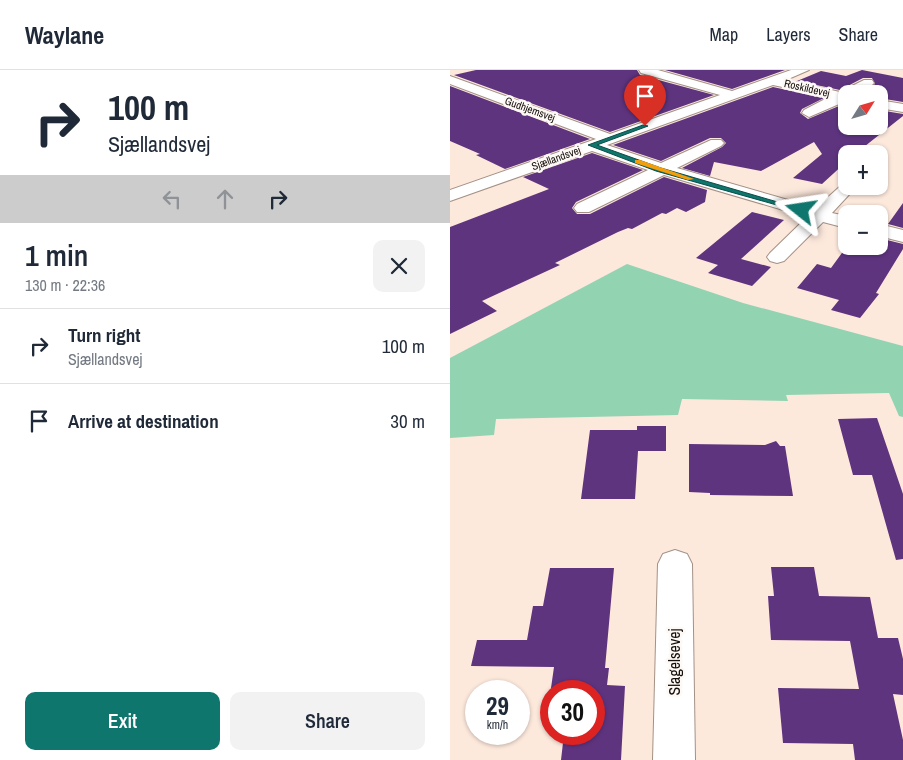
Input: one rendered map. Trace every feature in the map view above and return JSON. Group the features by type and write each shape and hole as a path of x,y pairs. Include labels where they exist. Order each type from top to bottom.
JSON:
{"street":[{"path":"645,70 733,94"},
{"name":"Sjællandsvej","path":"450,196 803,70"},
{"name":"Gudhjemsvej","path":"450,80 610,139"},
{"name":"Roskildevej","path":"773,81 838,96"},
{"name":"Roskildevej","path":"863,85 868,82"},
{"name":"Roskildevej","path":"809,113 838,100"},
{"path":"888,106 903,108"},
{"path":"583,208 659,169 716,143"},
{"path":"591,145 659,169 838,220"},
{"path":"777,257 840,195"},
{"path":"888,232 903,236"},
{"name":"Slagelsevej","path":"674,564 674,760"}],"green space":[{"path":"627,264 743,303 903,346 903,417 899,416 889,393 786,395 788,401 682,399 678,415 496,419 494,435 450,438 450,358"}],"building":[{"path":"476,70 637,70 640,75 714,95 610,132 454,75"},
{"path":"665,70 785,70 732,89"},
{"path":"862,70 903,78 903,102 888,100 888,85 874,85 875,84 872,78 863,78 850,85 838,85 838,90 797,81 821,71 846,76"},
{"path":"450,86 590,139 505,169 476,155 480,154 450,141"},
{"path":"773,87 824,98 802,109 800,113 808,119 838,106 838,135 879,135 866,145 838,145 838,169 822,184 793,178 822,154 814,142 761,171 714,162 710,176 682,168 722,147 726,143 721,138 710,138 661,161 613,145"},
{"path":"888,112 903,114 888,128"},
{"path":"592,153 643,170 576,202 572,208 577,214 590,214 664,177 707,190 705,202 686,212 677,208 666,214 662,213 632,229 628,228 618,232 555,263 560,265 482,301 497,311 450,334 450,227 549,189 523,177"},
{"path":"903,203 903,228 888,224"},
{"path":"752,212 784,220 741,259 771,267 752,286 708,273 718,265 696,258"},
{"path":"888,240 903,244 903,249 876,293 879,294 860,318 831,310 839,300 797,288 817,264 831,268 840,255 888,255"},
{"path":"877,418 903,494 903,559 896,560 872,475 853,475 838,419"},
{"path":"637,426 666,426 666,451 638,451 635,499 581,499 590,430 637,430"},
{"path":"776,441 780,446 785,446 793,496 710,495 710,493 689,492 689,444 765,445"},
{"path":"771,567 814,567 819,596 870,597 878,638 898,638 903,659 903,695 893,694 903,740 903,760 855,760 853,744 783,743 778,688 859,689 850,641 771,640 768,596 774,596"},
{"path":"550,568 614,568 605,668 609,668 607,685 625,686 621,760 561,760 563,745 605,745 605,680 552,680 554,667 471,666 477,640 527,640 533,606 543,606"}],"slow traffic":[{"path":"637,162 690,179"}],"route":[{"path":"645,126 591,145 659,169 801,210"}]}
